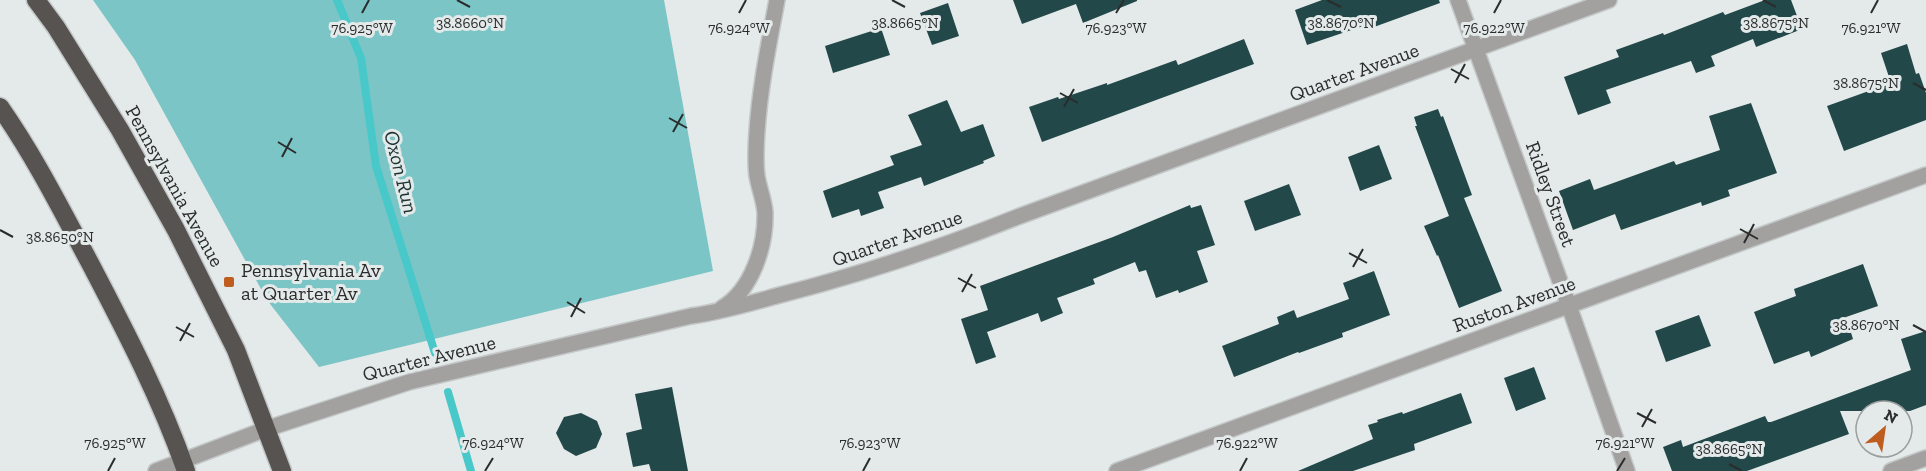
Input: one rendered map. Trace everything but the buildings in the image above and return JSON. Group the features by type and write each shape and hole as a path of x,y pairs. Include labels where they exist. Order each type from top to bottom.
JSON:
{"highway":[{"name":"Pennsylvania Avenue","path":"36,0 56,27 120,130 176,230 236,350 282,471"},
{"path":"0,107 57,198 122,323 184,466"}],"street":[{"path":"715,312 731,303 741,293 758,259 765,212 755,159 757,131 777,0"},
{"name":"Ridley Street","path":"1458,0 1627,471"},
{"name":"Quarter Avenue","path":"156,471 184,466 266,429 409,382 715,312 846,279 953,243 1020,216 1609,0"},
{"name":"Ruston Avenue","path":"1117,471 1926,175"},
{"path":"1891,471 1926,458"}],"shaded area":[{"path":"93,0 664,0 713,271 319,367 267,300 135,60"}],"waterway":[{"name":"Oxon Run","path":"337,0 361,58 376,166 435,353"},
{"name":"Oxon Run","path":"448,392 471,471"}],"place":[{"name":"Pennsylvania Av at Quarter Av","path":"229,282"}]}
